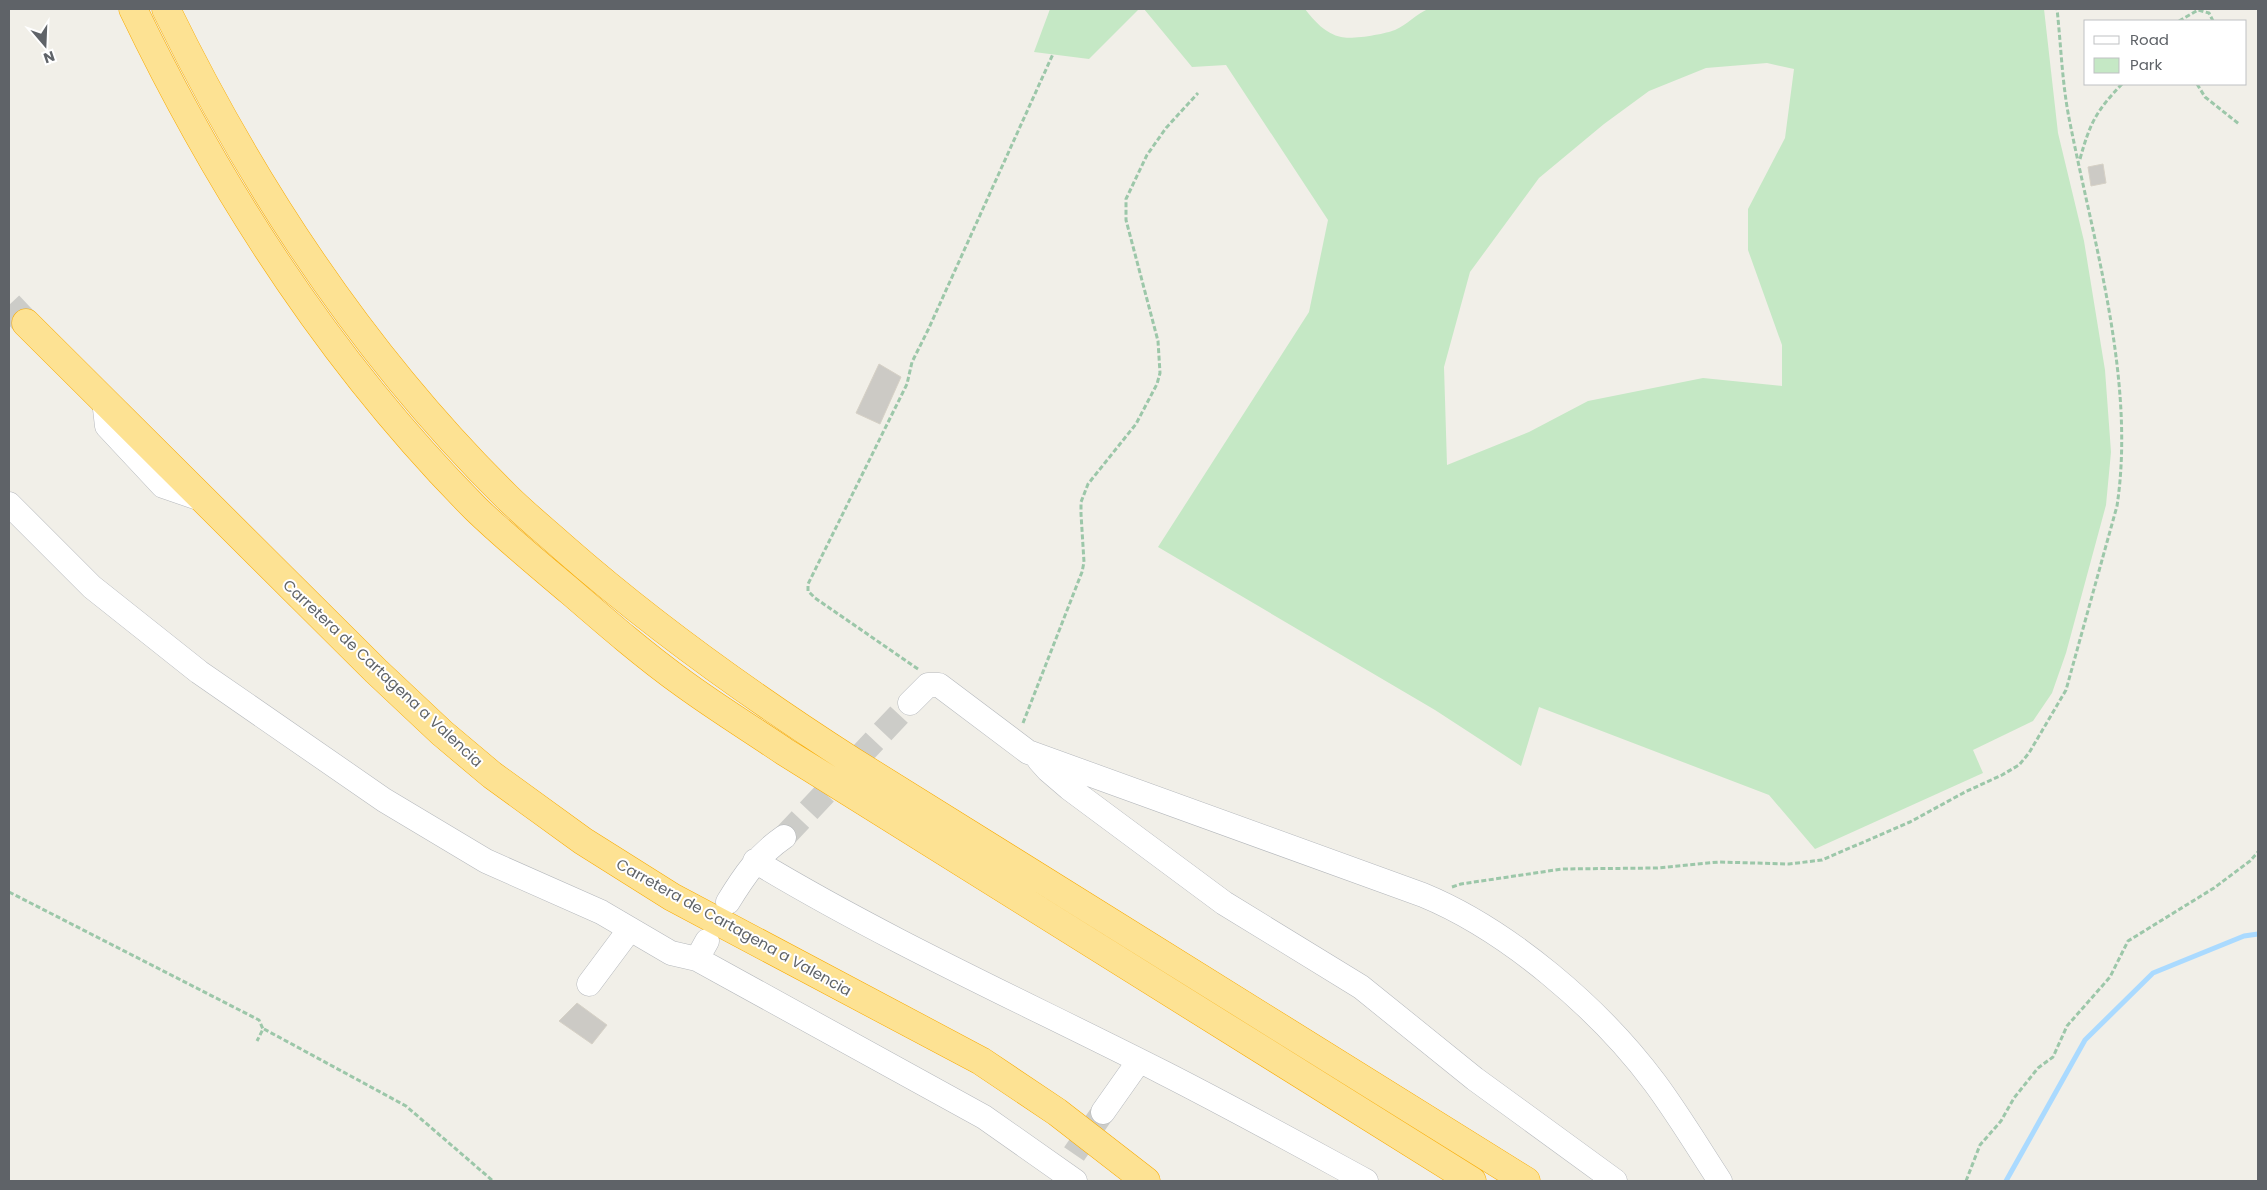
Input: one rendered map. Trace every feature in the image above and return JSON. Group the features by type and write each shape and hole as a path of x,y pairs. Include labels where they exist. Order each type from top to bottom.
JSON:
{"highway":[{"path":"132,9 156,58 247,219 306,309 361,380 419,448 478,510 540,566 684,684 785,752 1472,1181"},
{"path":"166,9 197,72 263,187 333,292 397,377 450,439 508,498 624,600 789,720 844,756 1526,1181"},
{"name":"Carretera de Cartagena a Valencia","path":"26,322 376,671 442,733 492,774 583,841 632,873 981,1062 1057,1112 1146,1181"},
{"path":"852,992 911,1007 1009,1066 1049,1091 1164,1181"}],"street":[{"path":"9,504 92,588 191,666 384,800 486,861 601,912 670,952 702,950 1070,1169"},
{"path":"910,703 928,685 939,685 1025,748 1062,782 1195,883 1224,903 1361,987 1475,1079 1615,1181"},
{"path":"1025,748 1438,902 1539,965 1592,1013 1628,1050 1655,1083 1720,1181"},
{"path":"728,902 755,861 784,837"},
{"path":"755,861 987,987 1139,1061 1366,1181"},
{"path":"589,984 630,929"},
{"path":"1103,1112 1139,1061"}],"path":[{"path":"1438,902 1447,889 1461,884 1562,869 1657,868 1719,862 1789,864 1822,860 1910,822 2018,765 2029,753 2066,690 2117,506 2122,477 2116,366 2092,223 2068,116 2058,9"},
{"path":"2181,20 2198,10 2209,13 2212,20"},
{"path":"928,685 928,678 925,673 815,598 808,591 808,584 907,384 916,352 928,330 1053,54"},
{"path":"2079,162 2092,120 2100,108 2121,85"},
{"path":"2198,85 2205,97 2239,124"},
{"path":"1025,748 1082,572 1084,562 1080,514 1088,484 1136,424 1157,384 1160,373 1158,341 1126,220 1126,199 1147,155 1166,128 1198,93"},
{"path":"1966,1181 1980,1145 2001,1121 2014,1098 2038,1068 2053,1057 2068,1026 2110,977 2128,941 2214,888 2250,862 2258,852"},
{"path":"9,892 259,1020 263,1029 257,1041"},
{"path":"264,1029 406,1106 493,1181"}],"green space":[{"path":"1050,9 1139,9 1089,59 1034,52"},
{"path":"1144,9 1305,9 1325,30 1341,37 1353,38 1395,30 1428,9 2044,9 2058,133 2084,241 2105,370 2111,452 2106,505 2066,653 2052,693 2033,721 1973,750 1983,773 1815,849 1769,795 1539,707 1521,766 1435,710 1158,547 1309,312 1328,220 1226,65 1192,67","holes":["1767,63 1794,69 1785,138 1748,209 1748,250 1782,345 1782,386 1703,378 1588,401 1529,432 1447,465 1444,367 1470,272 1539,178 1604,124 1649,91 1706,68"]}],"building":[{"path":"2103,164 2106,183 2091,186 2088,167"},
{"path":"879,364 901,377 880,424 856,413"},
{"path":"577,1003 607,1025 592,1044 559,1021"}],"waterway":[{"path":"2006,1181 2085,1040 2153,973 2244,936 2258,934"}],"tunnel":[{"path":"9,305 26,323"},
{"path":"784,837 910,703"},
{"path":"1074,1154 1103,1112"}]}
